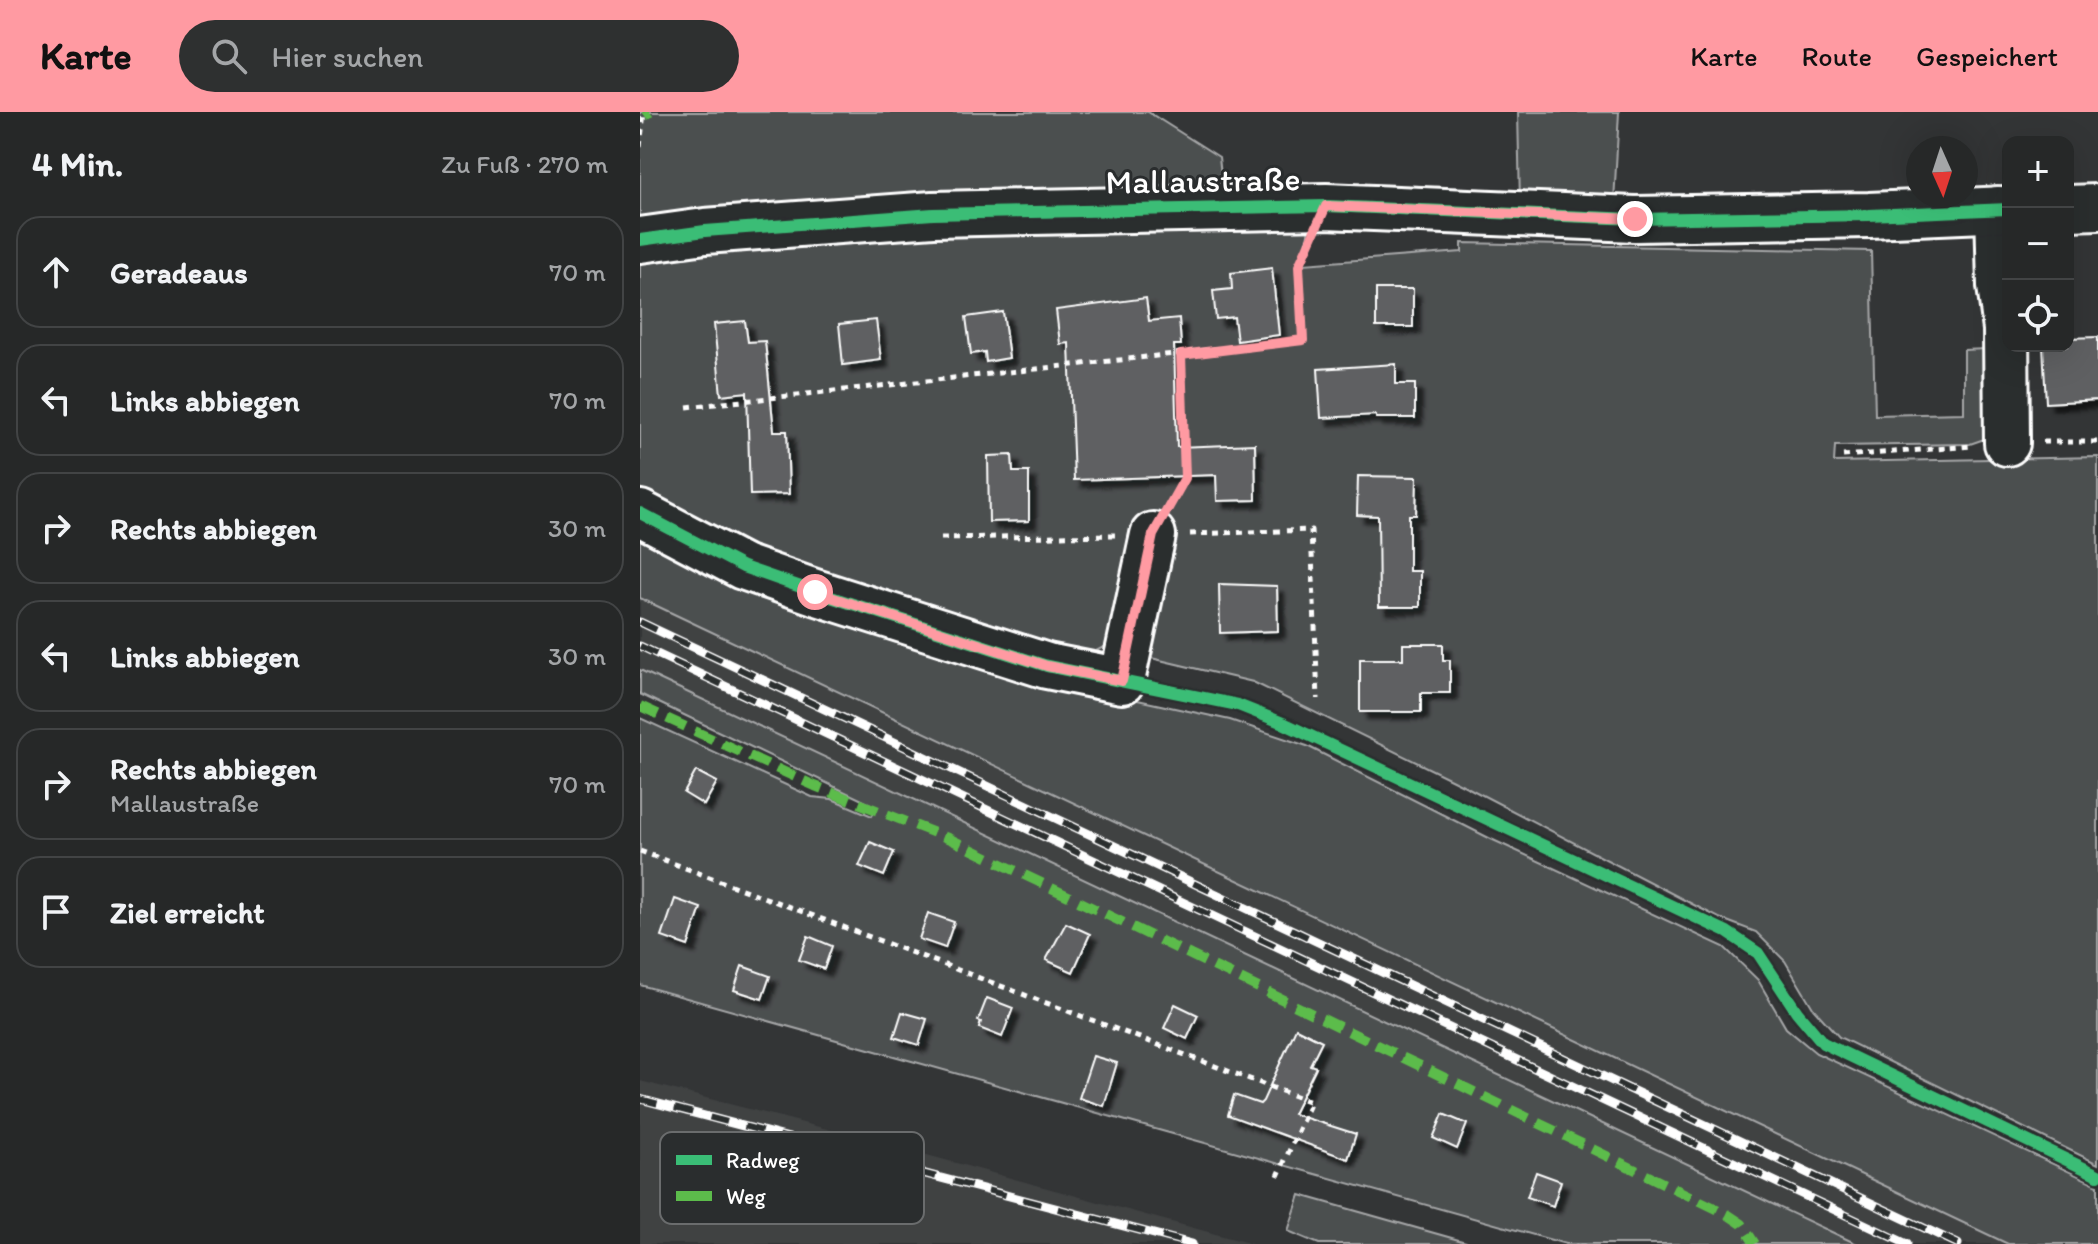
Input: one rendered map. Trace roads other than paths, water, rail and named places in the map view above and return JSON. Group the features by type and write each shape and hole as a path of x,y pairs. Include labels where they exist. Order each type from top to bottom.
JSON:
{"street":[{"name":"Mallaustraße","path":"640,240 705,231 933,214 1326,206 1635,219 2002,209"},
{"path":"2074,208 2098,207"},
{"path":"2002,235 2000,286 2006,329 2007,443"},
{"path":"640,513 743,567 1047,666 1122,681 1153,535"}],"railway":[{"path":"640,622 1958,1244"},
{"path":"640,646 1907,1244"},
{"path":"640,1099 766,1132"},
{"path":"924,1174 1192,1244"}]}
